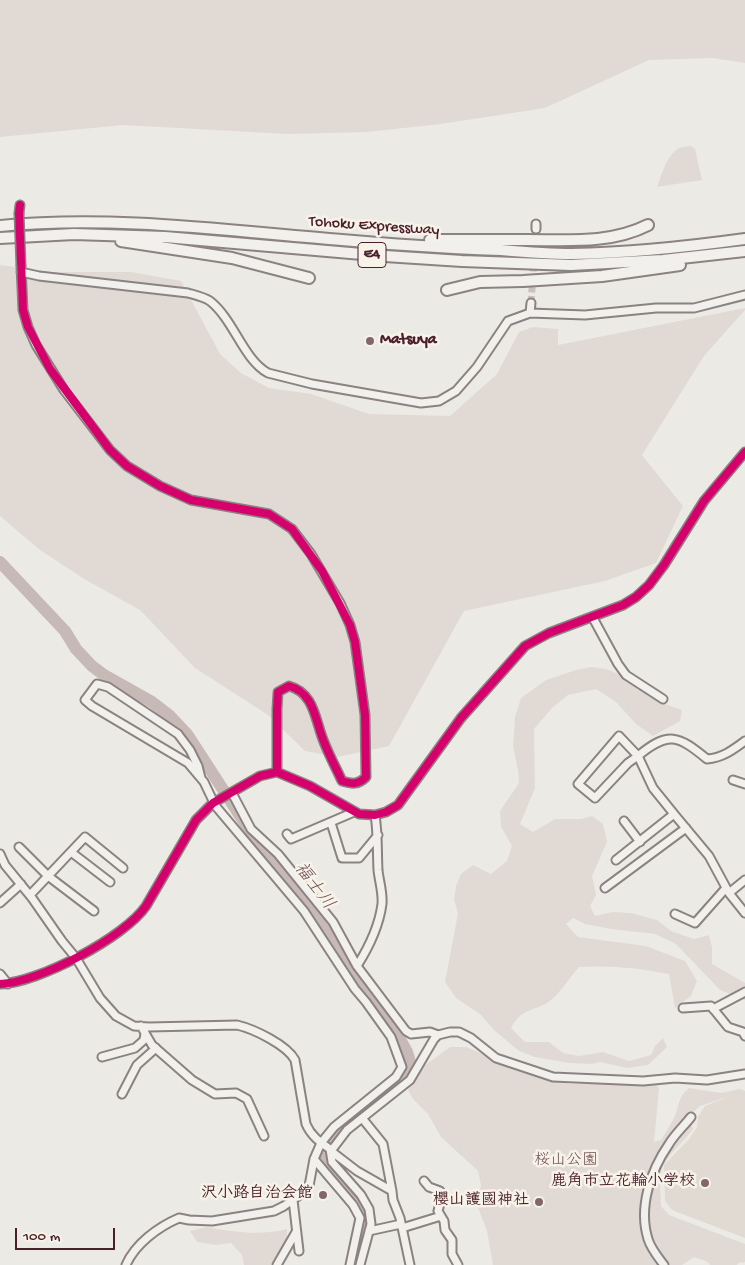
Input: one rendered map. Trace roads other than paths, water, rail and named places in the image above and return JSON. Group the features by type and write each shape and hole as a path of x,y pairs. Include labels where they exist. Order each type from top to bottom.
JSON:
{"highway":[{"name":"Tohoku Expressway","path":"0,226 74,222 117,223 213,228 342,240 570,254 662,249 745,239"},
{"path":"342,240 564,240 615,237 636,231 648,224"},
{"path":"74,234 232,258 309,278"},
{"name":"Tohoku Expressway","path":"0,238 74,234 165,237 385,256 527,264 616,263 745,252"},
{"path":"447,290 480,282 602,276 655,269 745,252"}],"street":[{"path":"20,205 21,269 24,310 28,327 36,345 64,390 110,450 127,466 160,486 191,500 270,514 292,529 311,554 340,603 350,625 365,716 366,777 360,783 352,784 342,781 323,740 315,712 299,688 289,686 278,692 277,772"},
{"path":"21,269 39,276 188,293 199,296 209,301 227,320 251,356 268,373 311,384 421,403 439,401 456,391 477,367 508,321 530,313 585,315 656,308 694,308 745,295"},
{"path":"530,313 531,302"},
{"path":"0,974 4,984 34,976 76,958 126,927 140,915 189,830 213,803 260,776 277,772 310,786 358,814 375,815 386,812 398,805 461,718 525,646 548,633 593,618 623,605 636,597 654,580 704,501 745,452"},
{"path":"593,618 626,675 663,699"},
{"path":"201,778 188,764 85,700 97,684 108,687 178,734 190,750 213,803 304,911 355,989 391,1037 402,1067 396,1077 334,1127 327,1147 332,1162 361,1195 369,1209 371,1224 360,1265"},
{"path":"745,741 729,753 707,759 679,740 662,739 653,743 638,756 628,763 595,798 578,784 619,736 638,756 654,788 709,856 728,891 745,912"},
{"path":"733,780 745,784"},
{"path":"232,793 251,829 278,854 333,922 357,966 409,1034 430,1032 438,1036"},
{"path":"287,834 291,839 354,812"},
{"path":"616,860 674,814"},
{"path":"357,966 373,940 382,904 375,815"},
{"path":"624,821 640,842"},
{"path":"331,823 342,858 359,858 378,835"},
{"path":"605,888 686,828"},
{"path":"30,895 85,837 123,868"},
{"path":"19,847 48,876 94,911"},
{"path":"71,852 110,882"},
{"path":"0,855 76,958 100,998 116,1016 143,1029 149,1027 237,1025 246,1027 284,1048 291,1053 295,1060 306,1124 312,1135 357,1171 392,1191"},
{"path":"676,914 695,923 728,891 745,880"},
{"path":"0,903 21,884"},
{"path":"713,1009 745,992"},
{"path":"683,1008 711,1006 728,1027 744,1032 745,1036"},
{"path":"143,1029 152,1045 192,1080 215,1094 236,1093 247,1099 264,1136"},
{"path":"102,1057 136,1048 144,1040 143,1029"},
{"path":"126,1265 130,1254 156,1231 179,1218 212,1221 274,1211 293,1200 304,1192 308,1186 314,1159 410,1080 428,1048 438,1036 450,1032 459,1032 471,1038 496,1058 553,1077 644,1081 676,1078 707,1080 745,1074"},
{"path":"122,1094 138,1065 156,1048"},
{"path":"664,1265 654,1252 648,1238 645,1221 647,1190 657,1164 669,1143 691,1117"},
{"path":"362,1118 382,1144 393,1200 410,1265"},
{"path":"314,1159 353,1205 360,1218 350,1265"},
{"path":"424,1181 429,1187 440,1191 442,1196 438,1211 444,1221 445,1230 452,1240 452,1254 458,1265"},
{"path":"293,1200 299,1252"},
{"path":"369,1231 401,1226 441,1216"},
{"path":"276,1265 297,1232"}],"waterway":[{"name":"福士川","path":"0,562 65,631 76,649 92,666 104,675 152,702 170,716 187,734 259,845 303,900 391,1023 407,1052 410,1062 409,1071 404,1079 341,1128 329,1144 324,1155 327,1167 355,1195 362,1208 364,1232 355,1265"}],"tunnel":[{"path":"531,303 536,229"}],"place":[{"name":"Matsuya","path":"370,341"},
{"name":"鹿角市立花輪小学校","path":"705,1183"},
{"name":"沢小路自治会館","path":"323,1195"},
{"name":"櫻山護國神社","path":"539,1202"}],"park label":[{"name":"桜山公園","path":"566,1162"}]}
